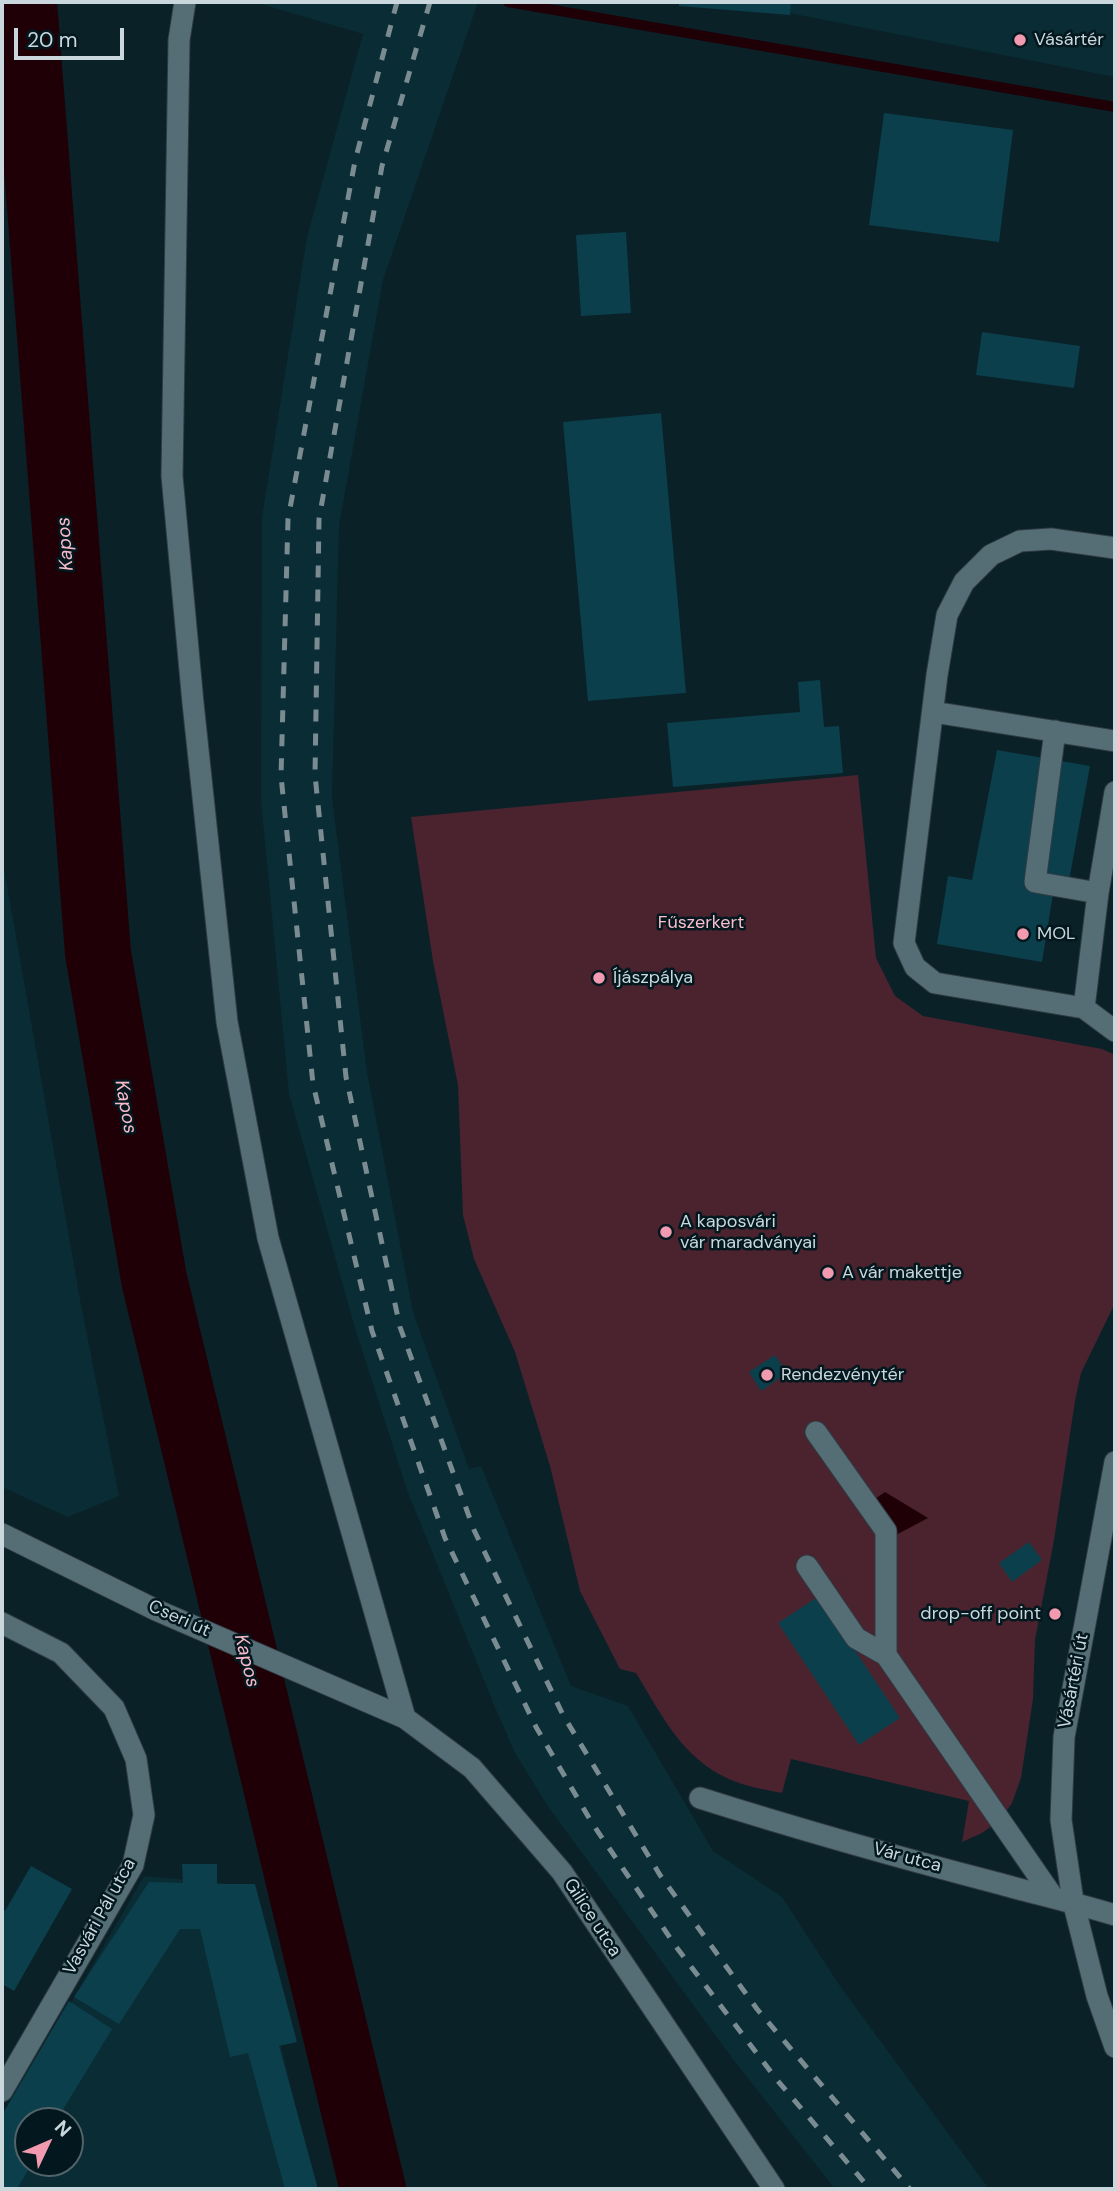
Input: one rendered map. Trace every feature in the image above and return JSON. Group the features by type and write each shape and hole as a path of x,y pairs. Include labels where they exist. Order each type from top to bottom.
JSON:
{"street":[{"path":"185,2 179,40 172,476 194,717 227,1022 268,1238 405,1718"},
{"path":"1115,548 1051,539 1020,541 991,555 964,582 947,615 937,675 904,943 915,967 935,983 1084,1008 1115,1031"},
{"path":"933,712 1115,741"},
{"path":"1055,731 1035,882 1098,893"},
{"path":"1084,1008 1098,893 1115,792"},
{"path":"816,1433 887,1531 886,1655"},
{"name":"Vásártéri út","path":"1063,1899 1061,1820 1064,1737 1115,1462"},
{"name":"Cseri út","path":"2,1534 156,1610 359,1698"},
{"path":"807,1566 856,1638 886,1655 1063,1899 1115,2047"},
{"name":"Vasvári Pál utca","path":"2,1623 61,1653 114,1708 136,1759 144,1815 133,1865 2,2091"},
{"name":"Gilice utca","path":"359,1698 405,1718 472,1768 562,1872 774,2189"},
{"name":"Vár utca","path":"700,1798 769,1820 1115,1915"}],"shaded area":[{"path":"261,2 478,2 383,280 339,526 332,798 367,1072 413,1312 469,1469 481,1466 571,1686 628,1706 713,1851 782,1897 840,1986 989,2189 835,2189 732,2058 547,1805 515,1753 407,1490 355,1328 289,1094 261,800 262,517 307,237 363,34"},
{"name":"Vásártér","path":"733,2 1115,2 1115,77"},
{"path":"2,857 81,1305 119,1496 68,1517 2,1487"},
{"path":"885,1492 928,1518 896,1535 872,1501"},
{"path":"144,1876 241,1885 316,2189 2,2189 2,2123"}],"green space":[{"name":"Fűszerkert","path":"858,775 876,958 895,996 923,1016 1102,1049 1115,1055 1115,1303 1081,1373 1075,1401 1054,1540 1035,1640 1033,1699 1021,1778 1012,1803 1000,1820 982,1833 962,1842 969,1801 791,1759 782,1793 744,1785 720,1775 690,1752 678,1738 636,1673 620,1669 580,1591 550,1466 515,1352 474,1259 463,1215 458,1085 433,961 411,817"}],"building":[{"path":"679,2 791,2 790,15 679,6"},
{"path":"884,113 1013,130 999,242 869,225"},
{"path":"626,232 631,313 581,316 576,235"},
{"path":"982,332 1080,346 1074,388 976,375"},
{"path":"661,413 686,693 588,701 563,422"},
{"path":"820,680 824,727 839,726 843,773 673,787 667,723 800,712 798,682"},
{"path":"997,750 1090,766 1069,881 1053,894 1042,962 937,944 948,876 972,880"},
{"path":"775,1355 787,1373 761,1391 749,1372"},
{"path":"1029,1542 1042,1560 1012,1582 999,1563"},
{"path":"819,1596 900,1718 859,1745 778,1623"},
{"path":"182,1864 217,1864 217,1884 255,1884 297,2042 279,2046 318,2189 285,2189 248,2053 230,2057 200,1929 180,1929 119,2024 74,1997 149,1882 183,1883"},
{"path":"31,1866 72,1889 14,1991 2,1984 2,1909 5,1911"},
{"path":"69,2001 112,2029 65,2107 14,2107 14,2177 24,2177 17,2189 2,2189 2,2115"}],"waterway":[{"name":"Kapos","path":"24,2 98,953 154,1279 373,2189"},
{"path":"508,2 1115,107"}],"railway":[{"path":"397,2 355,161 288,519 281,776 313,1084 372,1331 445,1538 536,1727 592,1823 677,1948 777,2080 870,2189"},
{"path":"430,2 382,166 319,519 315,775 346,1077 400,1327 474,1530 563,1715 660,1875 757,2009 910,2189"}],"place":[{"name":"Vásártér","path":"1020,40"},
{"name":"MOL","path":"1023,934"},
{"name":"Íjászpálya","path":"599,978"},
{"name":"A kaposvári vár maradványai","path":"666,1232"},
{"name":"A vár makettje","path":"828,1273"},
{"name":"Rendezvénytér","path":"767,1375"},
{"name":"drop-off point","path":"1055,1614"}]}
